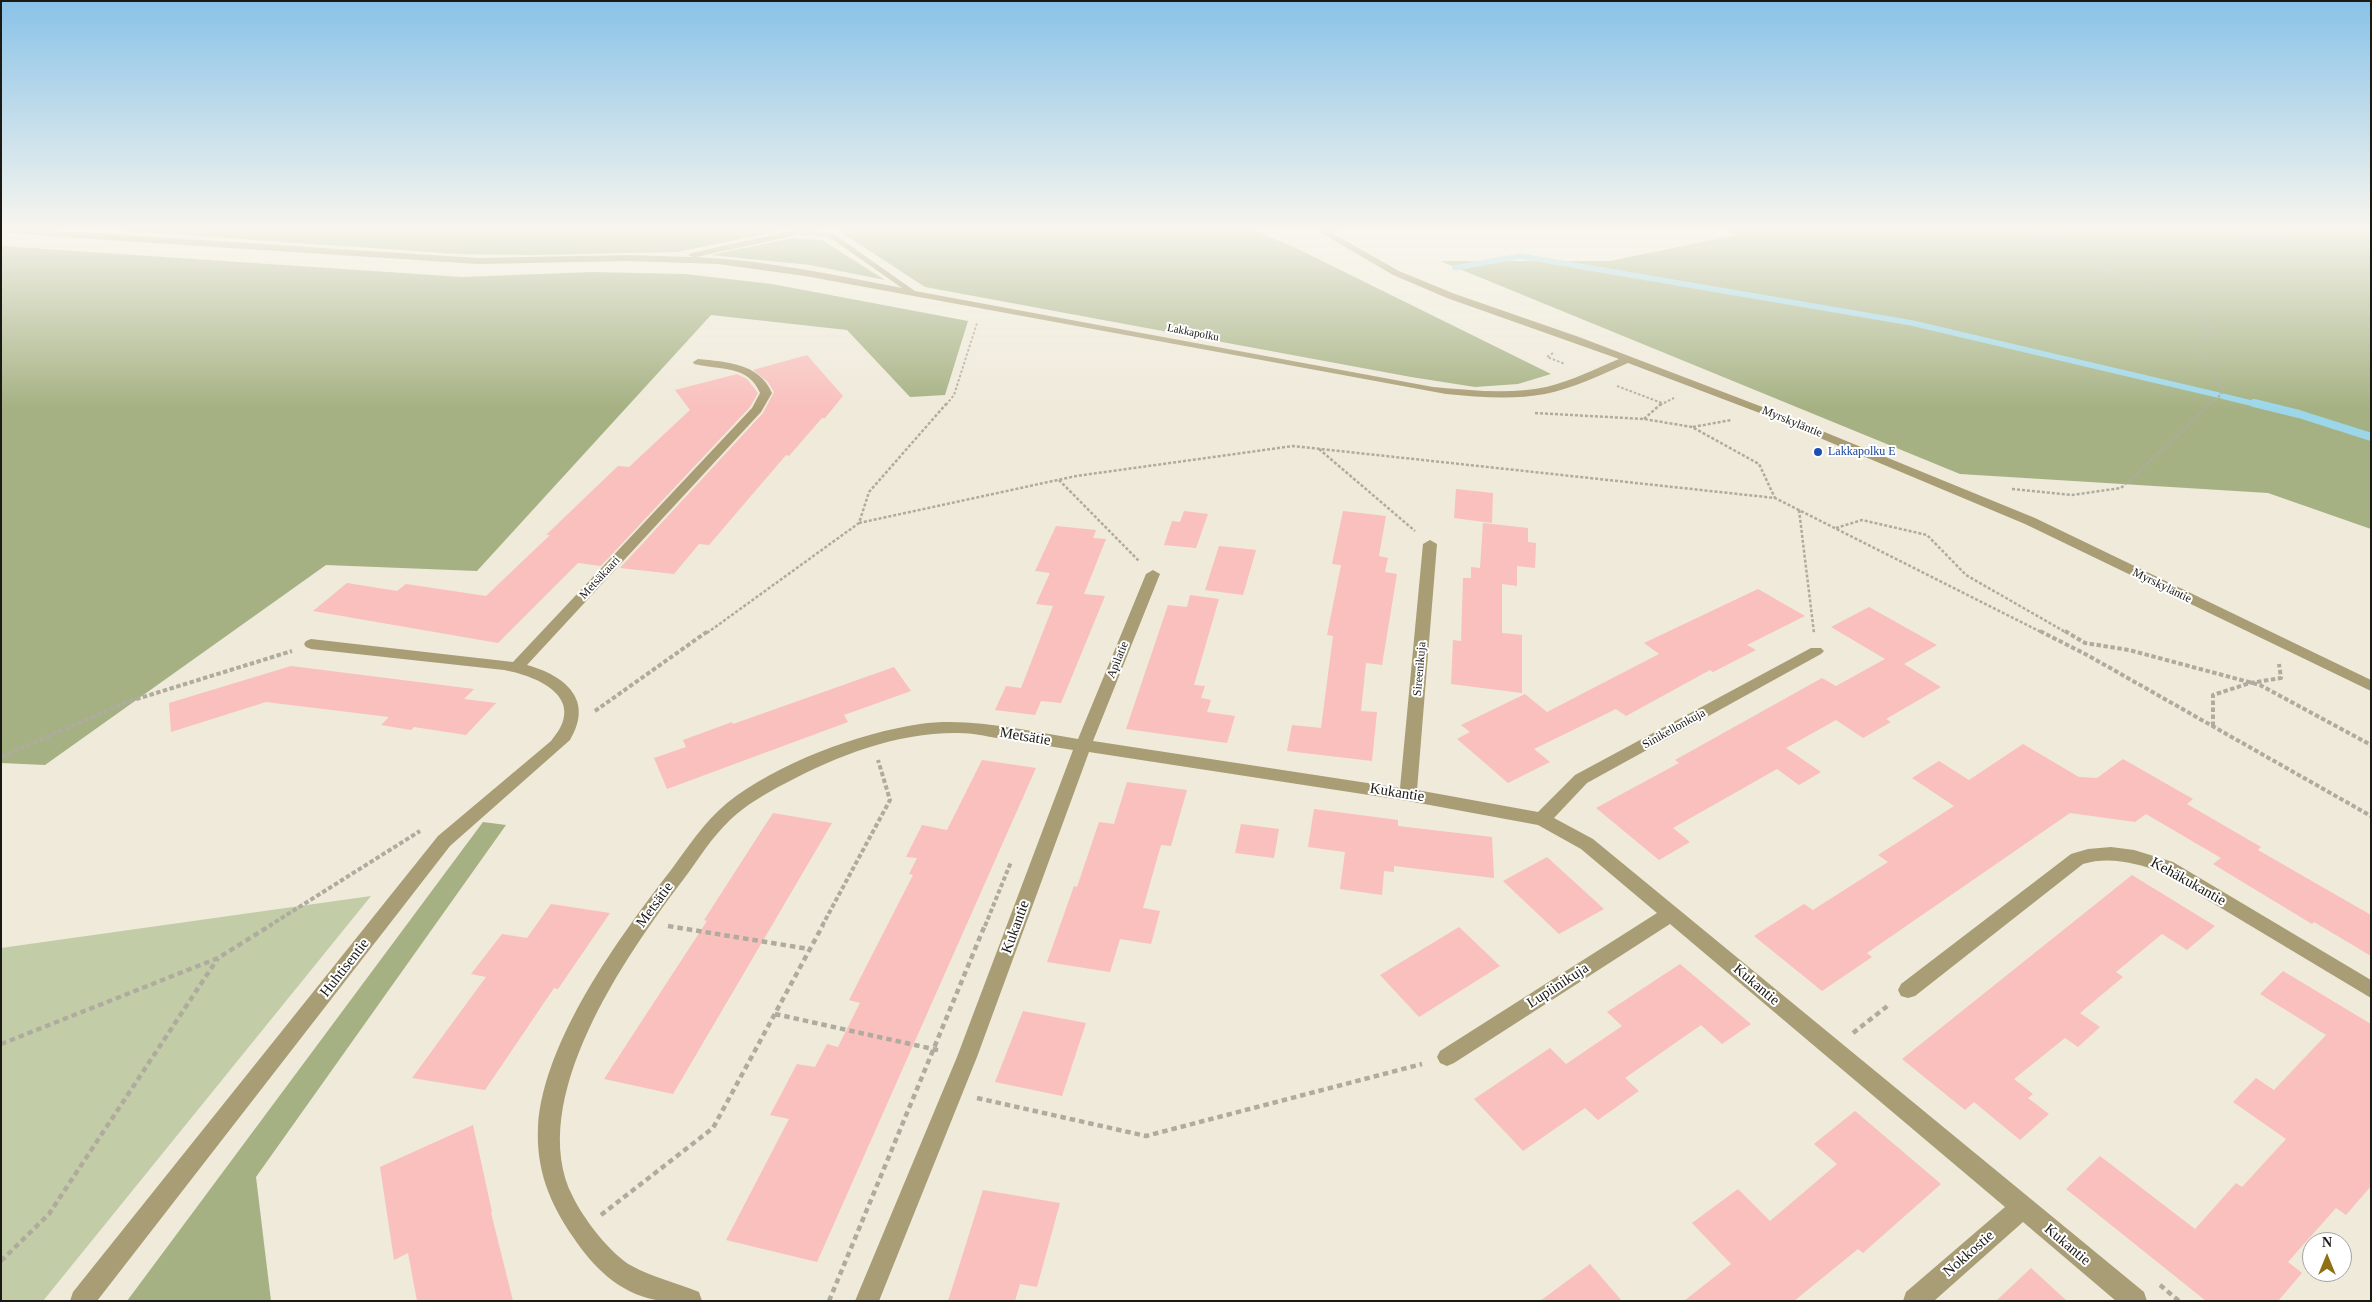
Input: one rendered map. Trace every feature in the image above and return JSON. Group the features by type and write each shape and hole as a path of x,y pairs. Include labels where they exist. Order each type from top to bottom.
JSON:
{"street":[{"name":"Lakkapolku","path":"887,288 1433,390 1486,395 1536,392 1590,375 1629,359"},
{"path":"908,288 916,293"},
{"name":"Myrskyläntie","path":"1432,288 1629,359 1770,413 2030,521 2275,642 2371,686"},
{"name":"Metsäkaari","path":"516,668 757,410 766,393 764,383 751,373 732,366 698,362"},
{"name":"Sireenikuja","path":"1408,794 1430,544"},
{"name":"Apilatie","path":"1083,746 1153,574"},
{"path":"311,644 516,668 550,679 569,698 573,720"},
{"name":"Sinikellonkuja","path":"1542,819 1582,779 1816,651"},
{"name":"Huhtisentie","path":"82,1301 444,842 465,821 557,745 567,735 573,720"},
{"name":"Metsätie","path":"690,1301 617,1271 581,1231 563,1206 553,1173 548,1131 552,1096 568,1051 598,992 642,922 714,824 742,800 772,783 818,762 873,741 918,730 962,728 1083,746"},
{"name":"Kukantie","path":"867,1301 953,1093 1083,746 1408,794 1542,819 1587,844 2135,1301"},
{"name":"Kehäkukantie","path":"1908,990 2077,859 2093,853 2141,857 2167,867 2371,990"},
{"name":"Lupiinikuja","path":"1447,1057 1670,915"},
{"name":"Nokkostie","path":"1915,1301 2022,1208"}],"path":[{"path":"2006,489 2072,495 2121,488 2224,391 2195,344 2213,331 2187,299 2154,288"},
{"path":"859,523 869,492 954,395 978,318"},
{"path":"1590,375 1662,403"},
{"path":"1644,419 1662,403 1698,387"},
{"path":"1528,413 1644,419 1692,427 1759,464 1775,498"},
{"path":"573,720 605,706 859,523 1058,480 1293,446 1775,498 2089,656 2371,816"},
{"path":"1319,448 1430,544"},
{"path":"1058,480 1153,574"},
{"path":"1799,510 1816,651"},
{"path":"1835,528 1862,520 1927,534 1966,575 2086,643 2129,650 2260,685 2371,745"},
{"path":"2212,726 2213,695 2250,683 2282,678 2275,642"},
{"path":"1,757 125,702 311,644"},
{"path":"581,1231 713,1128 890,800 873,741"},
{"path":"1,1044 218,958 422,830"},
{"path":"642,922 809,950"},
{"path":"1,1260 50,1214 218,958"},
{"path":"1852,1034 1908,990"},
{"path":"775,1014 967,1057"},
{"path":"920,1085 1146,1136 1447,1057"}],"green space":[{"path":"1,288 792,288 968,321 945,395 910,397 847,330 711,315 477,571 326,565 45,765 1,763"},
{"path":"929,288 1376,288 1551,374 1518,384 1475,387 1411,377"},
{"path":"1505,288 2371,288 2371,529 2268,493 1960,474"},
{"path":"483,822 506,825 256,1177 271,1301 127,1301"},
{"path":"371,896 43,1301 1,1301 1,948"}],"building":[{"path":"807,355 843,396 825,418 822,418 789,456 786,455 709,545 699,544 674,574 620,568 763,413 774,392 768,382 753,370"},
{"path":"737,374 747,379 758,393 750,407 601,566 578,563 498,643 313,611 347,583 397,591 406,584 486,596 618,466 629,467 690,410 675,390"},
{"path":"1456,489 1493,493 1492,523 1454,518"},
{"path":"1184,511 1208,514 1196,548 1164,545 1172,521 1180,522"},
{"path":"1343,511 1386,516 1379,556 1388,558 1385,572 1397,574 1382,665 1366,663 1361,711 1377,712 1372,761 1287,751 1292,725 1321,728 1333,636 1327,635 1341,565 1332,564"},
{"path":"1483,523 1528,528 1528,542 1536,543 1535,568 1517,566 1517,586 1502,584 1502,633 1522,635 1522,693 1451,684 1453,640 1461,641 1463,578 1471,578 1471,567 1480,568"},
{"path":"1056,526 1096,530 1093,538 1106,539 1084,594 1105,596 1061,703 1041,701 1035,715 995,710 1006,686 1021,688 1053,606 1036,604 1050,573 1035,571"},
{"path":"1219,546 1256,550 1243,595 1205,590"},
{"path":"1758,589 1805,616 1747,645 1756,650 1713,672 1710,670 1626,716 1616,709 1534,749 1550,762 1508,783 1457,739 1470,732 1461,725 1525,694 1547,712 1659,654 1644,643"},
{"path":"1190,595 1219,599 1194,685 1205,686 1201,698 1211,700 1207,712 1235,716 1227,743 1126,729 1168,605 1187,607"},
{"path":"1869,607 1937,645 1904,664 1941,687 1886,719 1891,722 1863,738 1836,720 1786,748 1821,772 1799,785 1777,769 1673,828 1690,842 1659,860 1596,808 1679,763 1675,760 1822,678 1836,686 1885,659 1831,627"},
{"path":"291,666 474,689 464,699 496,703 466,735 414,727 411,730 381,725 389,717 266,702 171,732 169,703"},
{"path":"894,667 911,691 844,715 848,722 667,789 654,758 686,747 683,740"},
{"path":"2023,744 2079,777 2097,778 2123,759 2193,799 2187,804 2261,847 2258,850 2371,915 2371,956 2314,922 2312,924 2213,864 2221,858 2146,814 2135,822 2070,813 1867,953 1872,957 1822,991 1754,936 1804,904 1813,910 1888,862 1878,855 1954,806 1912,778 1939,761 1969,780"},
{"path":"982,760 1036,768 817,1262 726,1240 789,1119 770,1115 797,1064 815,1067 827,1044 838,1047 860,1003 849,1000 913,875 909,874 917,858 906,857 922,825 947,830"},
{"path":"1127,782 1187,790 1171,846 1161,845 1143,908 1160,911 1151,944 1120,939 1110,972 1047,962 1074,886 1077,887 1099,822 1114,824"},
{"path":"1314,809 1398,820 1398,826 1492,837 1494,878 1394,866 1394,872 1384,871 1382,895 1340,889 1345,852 1308,847"},
{"path":"773,813 832,823 673,1094 604,1079 707,921 704,920"},
{"path":"1241,824 1279,829 1274,858 1235,853"},
{"path":"1547,857 1604,909 1559,934 1503,881"},
{"path":"2132,875 2215,926 2187,950 2162,934 2116,972 2123,977 2080,1013 2100,1027 2078,1047 2065,1038 2014,1079 2033,1094 2028,1098 2049,1114 2020,1140 1974,1102 1965,1110 1902,1059"},
{"path":"551,904 610,913 558,989 554,988 485,1090 412,1078 486,977 471,974 502,934 527,938"},
{"path":"1459,927 1500,966 1419,1017 1380,975"},
{"path":"1680,964 1751,1024 1722,1044 1701,1025 1625,1078 1639,1091 1598,1120 1585,1108 1523,1151 1474,1099 1550,1048 1566,1064 1622,1026 1607,1012"},
{"path":"2283,971 2371,1024 2371,1186 2346,1215 2336,1208 2315,1232 2302,1232 2302,1246 2288,1262 2302,1273 2278,1301 2206,1301 2066,1189 2100,1156 2195,1229 2236,1183 2242,1187 2286,1139 2233,1102 2256,1078 2274,1090 2326,1035 2260,994"},
{"path":"1023,1011 1086,1023 1062,1096 995,1082"},
{"path":"1855,1111 1941,1184 1863,1253 1858,1249 1794,1301 1684,1301 1731,1264 1692,1223 1738,1189 1770,1221 1837,1164 1814,1144"},
{"path":"473,1125 491,1213 513,1301 417,1301 408,1253 394,1260 380,1167"},
{"path":"983,1190 1060,1203 1037,1287 1020,1284 1015,1301 948,1301"},
{"path":"1590,1264 1622,1301 1540,1301"},
{"path":"2031,1268 2067,1301 1996,1301"}],"waterway":[{"path":"1706,288 1912,323 2218,395"},
{"path":"2222,396 2259,405"},
{"path":"2254,403 2299,414 2371,437"}],"place":[{"name":"Lakkapolku E","path":"1818,452"}]}
